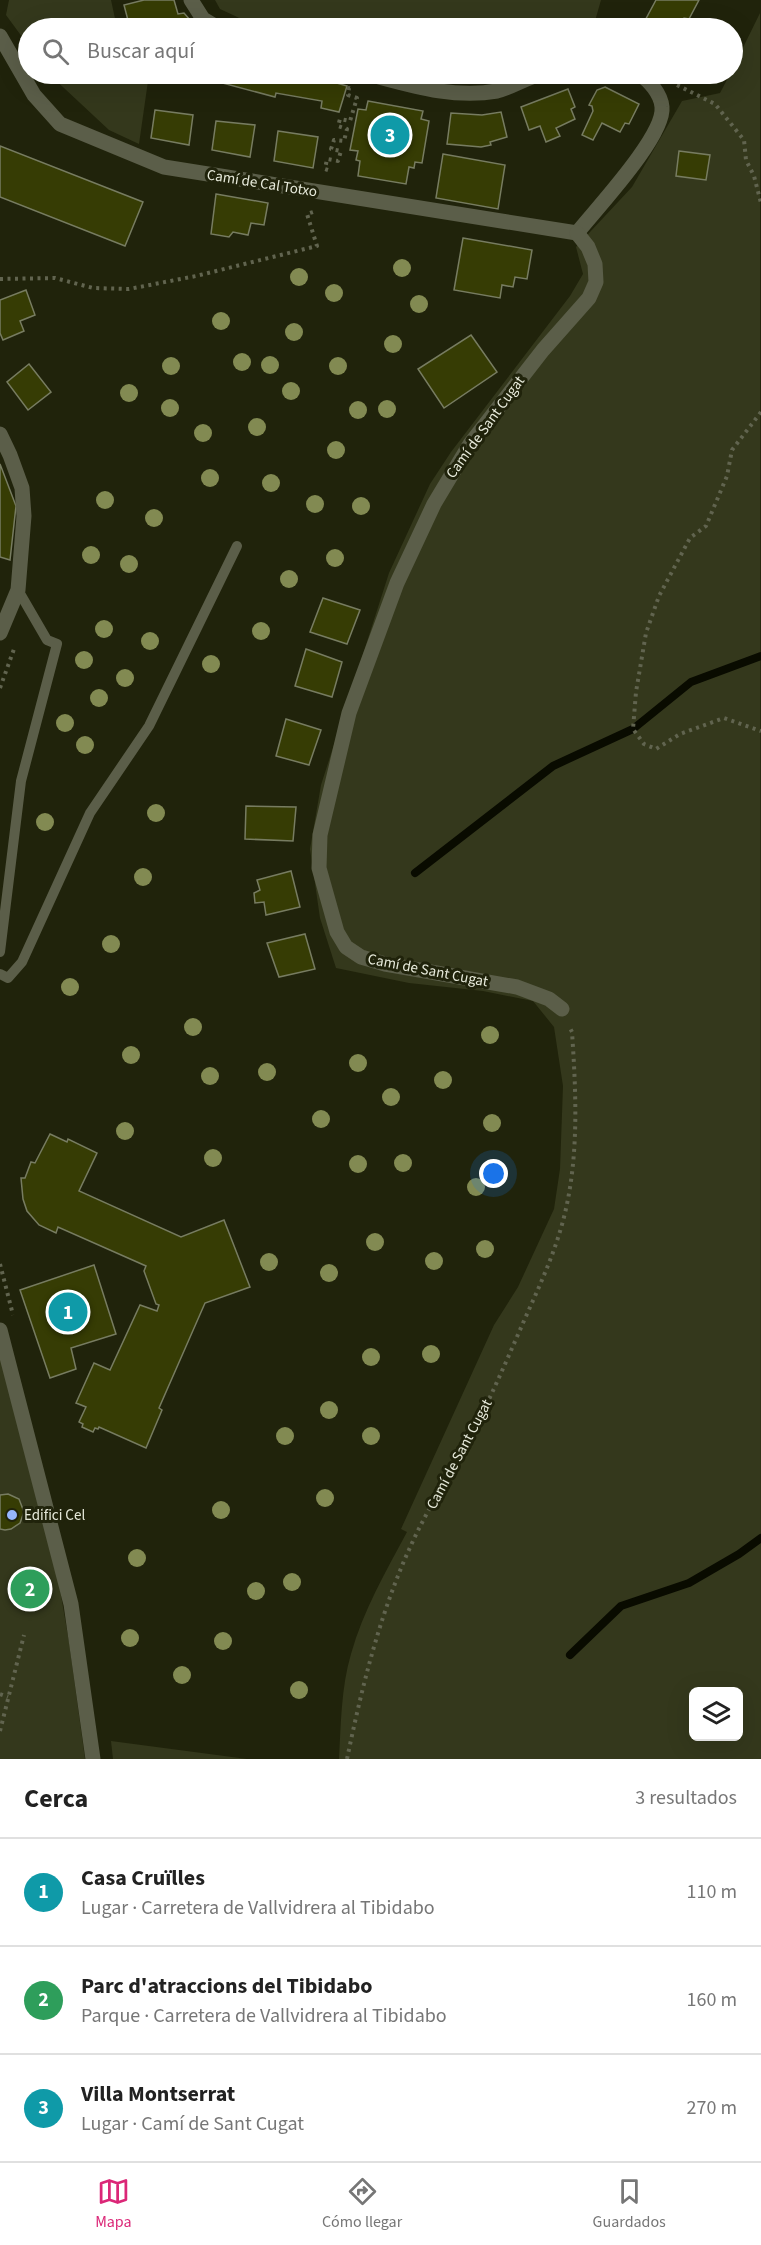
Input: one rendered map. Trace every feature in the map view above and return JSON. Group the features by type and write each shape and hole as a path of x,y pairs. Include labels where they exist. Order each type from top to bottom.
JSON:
{"street":[{"path":"191,0 203,18"},
{"name":"Camí de Cal Totxo","path":"0,36 18,67"},
{"name":"Camí de Cal Totxo","path":"28,84 34,95 60,124 164,167 576,233"},
{"path":"407,84 471,94 516,84"},
{"path":"576,233 628,171 661,119 662,107 658,92 650,84"},
{"name":"Camí de Sant Cugat","path":"562,1009 549,999 517,987 385,964 361,957 346,947 337,932 319,868 320,835 349,712 397,584 444,484 470,444 536,359 589,298 596,282 595,264 588,248 576,233"},
{"path":"0,434 22,488 24,516 18,590 0,633"},
{"path":"0,1330 70,1604 93,1759"}],"lane":[{"path":"0,974 8,978 22,962 90,813 149,726 237,546"},
{"path":"0,952 21,781 57,644 47,640 18,590"}],"path":[{"path":"0,279 56,278 93,288 129,289 196,276 317,246 307,214 318,210 311,199 322,176 333,177 334,172 325,170 327,159 338,161 341,152 331,149 334,140 344,141 348,129 339,126 340,119 350,122 357,98 348,95 349,88 359,92"},
{"path":"700,97 716,104 744,140 746,160 754,176 761,203"},
{"path":"761,412 732,450 728,476 706,526 690,538 659,596 646,633 636,692 633,729 644,744 656,749 680,734 724,718 761,731"},
{"name":"Camí de Sant Cugat","path":"347,1759 356,1712 383,1616 394,1587 424,1518 459,1460 489,1400 541,1282 565,1212 575,1142 576,1083 572,1032 562,1009"},
{"path":"0,1731 24,1635"},
{"path":"0,1694 8,1696"}],"green space":[{"path":"9,0 111,0 115,18 18,18 18,31 6,15"},
{"path":"215,0 601,0 596,18 239,18 220,9"},
{"path":"760,13 761,1759 339,1759 345,1680 362,1622 407,1532 401,1529 494,1325 518,1287 554,1209 560,1169 563,1086 554,1027 533,1001 483,991 409,983 336,968 320,918 310,849 321,785 389,573 430,484 451,452 570,296 583,274 576,247 632,187 682,101 720,93 725,84 743,84 743,48"},
{"path":"60,84 148,84 139,144 109,130"},
{"path":"0,1347 51,1537 69,1642 85,1759 0,1759"},
{"path":"111,1741 247,1759 113,1759"}],"building":[{"path":"144,0 174,0 178,14 184,13 188,18 127,18 124,5"},
{"path":"656,0 699,0 690,18 646,18"},
{"path":"226,84 340,84 347,86 339,112 321,108 322,101 276,93 275,97"},
{"path":"605,87 639,104 629,124 625,123 620,132 602,123 593,140 582,135 593,111 592,106 589,105 597,90"},
{"path":"568,89 575,107 571,109 575,119 556,128 560,136 546,142 540,126 529,130 521,107"},
{"path":"368,101 423,111 421,119 429,121 422,163 415,162 414,168 409,167 406,184 358,176 360,161 356,160 358,151 350,150 358,109 366,110"},
{"path":"155,110 193,115 189,145 151,138"},
{"path":"501,112 507,137 481,147 447,144 451,113 482,115"},
{"path":"216,121 255,125 250,157 212,150"},
{"path":"278,131 318,137 313,168 274,161"},
{"path":"0,146 143,202 125,246 0,197"},
{"path":"679,151 710,155 706,180 676,176"},
{"path":"443,154 505,165 498,209 436,198"},
{"path":"216,194 268,203 264,225 251,223 248,235 233,232 229,237 211,234"},
{"path":"463,238 532,250 527,279 515,277 513,287 502,285 500,298 454,290"},
{"path":"26,290 35,315 20,321 24,331 3,340 0,333 0,300"},
{"path":"471,335 497,372 444,408 418,369"},
{"path":"29,364 51,392 28,410 7,382"},
{"path":"0,464 16,506 10,560 0,557"},
{"path":"323,598 360,610 347,644 310,632"},
{"path":"306,649 342,662 332,697 295,686"},
{"path":"286,719 321,730 309,765 276,756"},
{"path":"246,806 296,807 293,841 245,839"},
{"path":"291,871 300,907 266,915 264,902 255,903 254,893 260,890 257,880"},
{"path":"305,934 315,969 279,977 267,943"},
{"path":"50,1134 67,1142 68,1139 97,1153 79,1191 181,1237 224,1220 250,1287 205,1303 159,1408 162,1410 146,1448 99,1427 93,1432 82,1427 83,1424 79,1422 86,1407 76,1403 94,1363 110,1370 140,1305 157,1311 159,1305 156,1304 144,1271 146,1266 58,1227 56,1233 39,1225 27,1211 21,1178 25,1178 31,1162 35,1163"},
{"path":"94,1265 116,1334 71,1348 76,1369 50,1378 20,1290"},
{"name":"Edifici Cel","path":"8,1494 19,1499 24,1512 20,1523 5,1530 0,1529 0,1495"}],"waterway":[{"path":"415,873 553,766 633,729 691,682 761,656"},
{"path":"570,1655 621,1606 689,1583 739,1554 761,1538"}],"place":[{"name":"Villa Montserrat","path":"390,135"},
{"name":"Casa Cruïlles","path":"68,1312"},
{"name":"Edifici Cel","path":"12,1515"},
{"name":"Parc d'atraccions del Tibidabo","path":"30,1589"}]}
